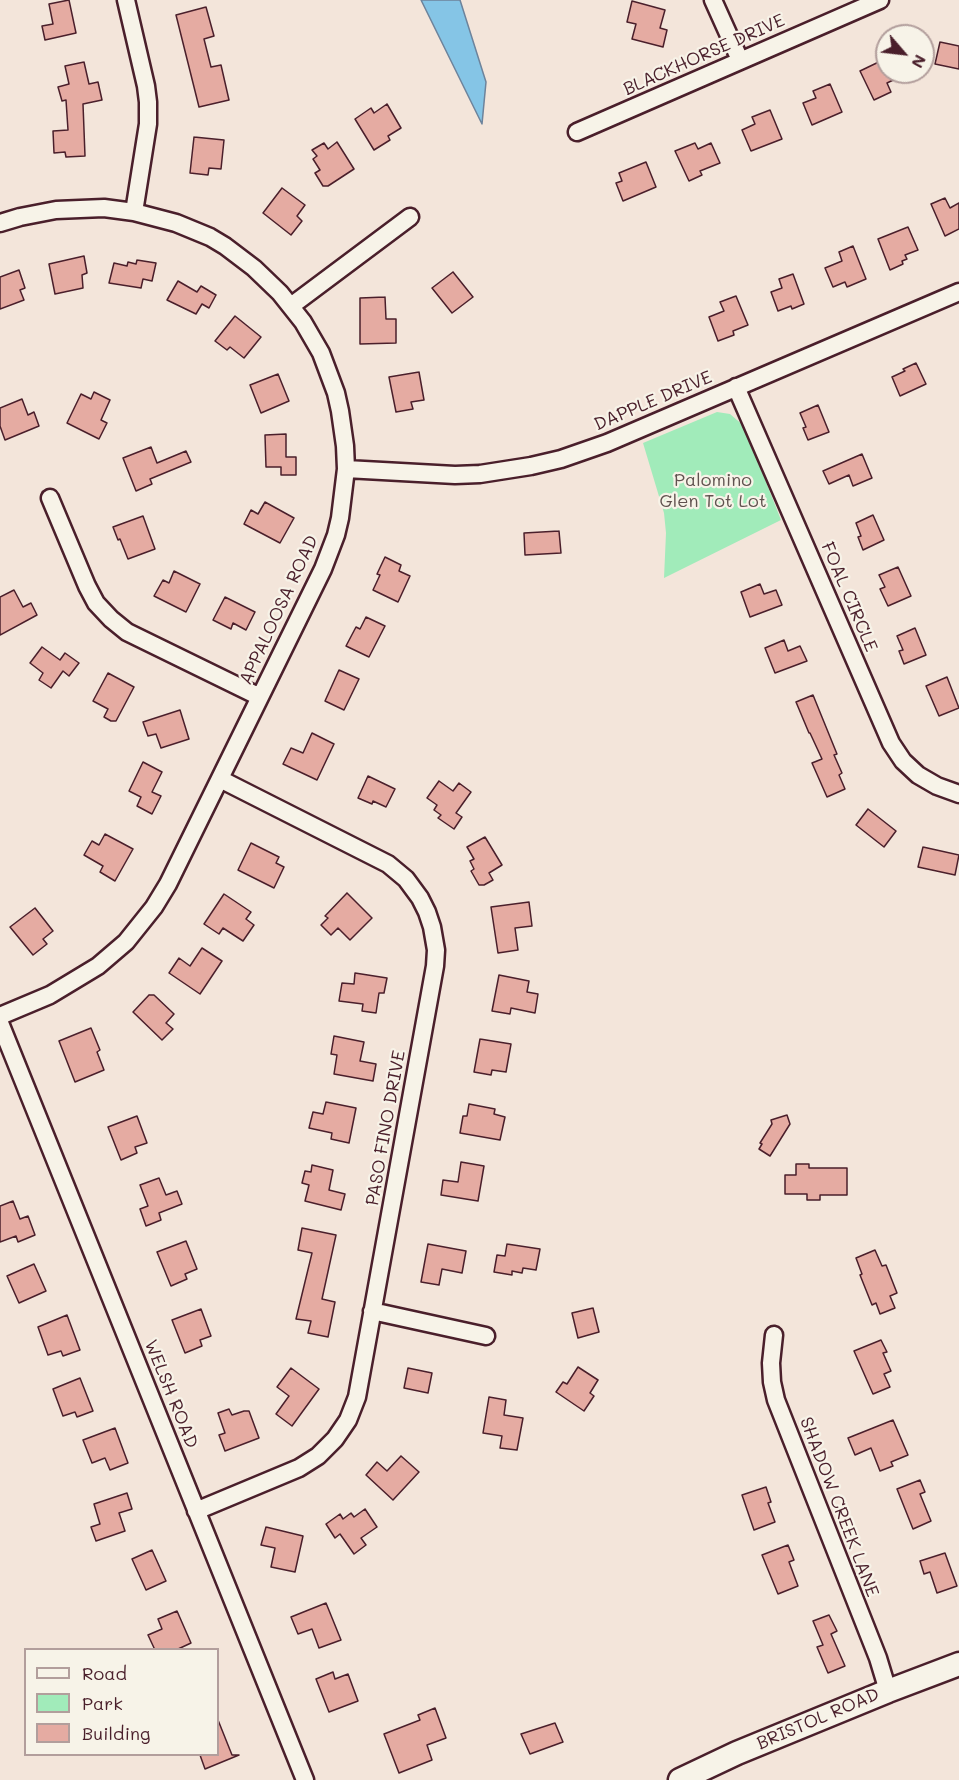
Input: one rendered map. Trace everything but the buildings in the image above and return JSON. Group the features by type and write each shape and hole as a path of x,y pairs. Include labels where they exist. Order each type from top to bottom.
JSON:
{"main road":[{"name":"BRISTOL ROAD","path":"680,1780 737,1753 959,1664"}],"street":[{"path":"126,0 148,102 148,124 134,212"},
{"path":"713,0 740,60"},
{"name":"BLACKHORSE DRIVE","path":"577,132 880,0"},
{"name":"APPALOOSA ROAD","path":"0,223 56,210 104,208 134,212 176,223 225,246 254,268 291,306 321,353 336,393 340,411 346,469 340,518 323,569 168,884 154,907 126,942 98,966 67,986 0,1016"},
{"path":"291,306 410,217"},
{"name":"DAPPLE DRIVE","path":"346,469 455,475 506,471 561,459 600,446 959,292"},
{"name":"FOAL CIRCLE","path":"736,387 891,743 918,775 937,786 959,794"},
{"path":"50,498 87,586 96,603 111,619 127,632 260,697"},
{"name":"PASO FINO DRIVE","path":"196,1510 299,1468 318,1456 335,1439 348,1420 357,1397 436,950 432,927 420,898 406,879 388,864 220,779"},
{"name":"WELSH ROAD","path":"0,1023 305,1780"},
{"path":"372,1311 486,1336"},
{"name":"SHADOW CREEK LANE","path":"774,1335 771,1363 776,1400 878,1658 888,1691"}],"green space":[{"name":"Palomino Glen Tot Lot","path":"717,412 730,414 744,426 781,520 664,578 666,533 664,513 643,443"}],"water":[{"path":"421,0 460,0 486,82 482,124"}]}
